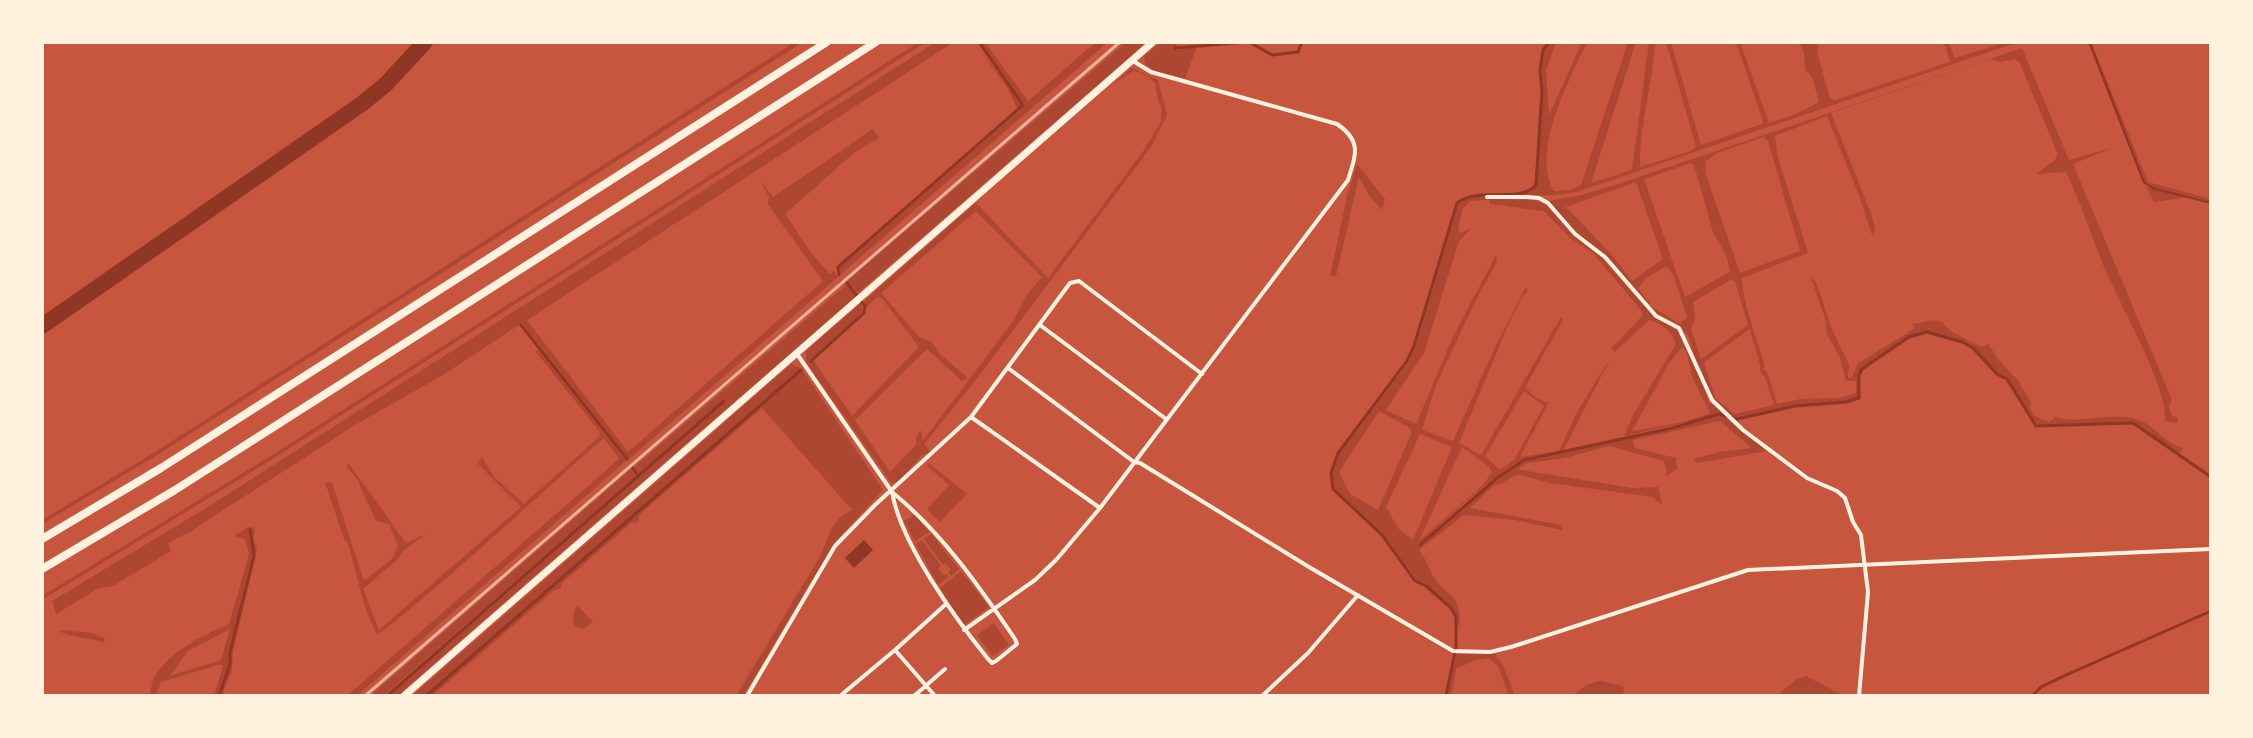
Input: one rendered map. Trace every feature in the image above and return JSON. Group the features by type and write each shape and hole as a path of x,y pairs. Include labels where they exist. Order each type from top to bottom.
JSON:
{"highway":[{"path":"42,539 161,468 827,42"},
{"path":"42,569 175,490 876,42"}],"main road":[{"path":"404,696 1153,42"}],"street":[{"path":"964,630 1035,580 1100,508 1348,180 1355,158 1355,141 1337,124 1151,72 1131,59"},
{"path":"1487,197 1539,198 1548,203 1575,234 1605,257 1656,316 1679,328 1712,400 1743,430 1807,478 1837,491 1845,498 1861,535 1866,565 1868,601 1859,696"},
{"path":"747,696 835,546 971,417 1070,283 1079,281 1202,374"},
{"path":"1040,325 1167,419"},
{"path":"797,354 892,492 922,516 1017,644 996,661 992,663 988,659 946,604 896,515 892,492"},
{"path":"1008,368 1134,462 1182,487 1296,560 1455,651 1490,652 1511,647 1748,570 2211,549"},
{"path":"971,417 1100,508"},
{"path":"1262,696 1308,653 1358,595"},
{"path":"840,696 946,604"},
{"path":"895,650 935,696"},
{"path":"914,696 945,669"}],"shaded area":[{"path":"795,42 803,42 157,455 42,524 42,520 155,452"},
{"path":"919,42 926,42 271,460 42,600 42,596 269,457"},
{"path":"936,42 954,42 527,320 628,452 823,281 768,204 769,197 760,180 773,197 873,129 879,138 854,153 785,214 811,253 830,274 834,271 838,277 629,459 522,323 443,375 355,425 168,543 171,551 113,586 97,589 56,614 52,601 211,505"},
{"path":"974,42 1017,97 1021,105 1018,110 1008,89"},
{"path":"980,42 985,42 1028,101 1089,48 1098,42 1108,42 841,274 839,268 1025,105"},
{"path":"1126,42 1147,42 858,293 847,281"},
{"path":"1161,42 1177,42 1176,50 1197,47 1185,78 1156,72 1145,64 1144,56"},
{"path":"1551,42 1556,42 1546,71 1549,115 1582,42 1587,42 1563,95 1549,137 1548,175 1554,191 1570,190 1581,185 1628,42 1636,42 1591,183 1632,170 1649,42 1655,42 1640,167 1696,147 1666,42 1671,42 1701,145 1762,124 1736,42 1740,42 1769,123 1819,102 1812,77 1805,70 1804,53 1799,42 1818,42 1818,55 1830,98 1835,100 1950,62 1944,42 1948,42 1955,58 2007,42 2018,42 1577,192 1491,196 1520,193 1537,186 1544,51"},
{"path":"2088,42 2091,42 2145,182 2211,204 2152,189 2143,183"},
{"path":"2091,42 2148,182 2211,199 2211,202 2153,187 2145,182"},
{"path":"2022,48 2069,160 2112,148 2073,164 2172,400 2169,406 2171,415 2178,418 2177,423 2165,421 2154,375 2108,277 2066,172 2036,174 2058,155 2020,63 2015,59 2001,62 1990,59 1831,113 1872,216 1875,230 1872,235 1827,116 1775,136 1778,158 1808,253 1742,278 1742,286 1765,366 1763,369 1767,372 1777,404 1800,399 1839,398 1856,393 1856,381 1846,381 1840,358 1827,334 1825,318 1811,278 1816,282 1832,329 1849,365 1848,377 1852,377 1858,363 1914,329 1912,324 1933,320 1942,322 1950,331 1981,347 1988,344 2017,379 2031,402 2029,407 2035,416 2049,422 2055,417 2075,420 2116,416 2136,419 2183,448 2179,455 2133,423 2037,426 2008,379 1997,374 1974,347 1928,331 1909,337 1862,369 1858,375 1859,398 1767,411 1737,419 1726,412 1711,393 1688,336 1681,328 1656,313 1607,257 1575,231 1548,201 1621,183","holes":["1764,137 1768,141 1800,251 1740,273 1707,178 1705,162 1717,153","1691,163 1713,232 1727,257 1730,272 1685,297 1644,179","1636,182 1663,259 1632,281 1566,207","1667,266 1674,277 1687,317 1680,324 1653,308 1638,288 1646,278","1730,280 1735,281 1748,325 1701,359 1691,329 1695,319 1693,302","1750,329 1760,371 1774,405 1735,414 1715,398 1704,362"]},
{"path":"1132,68 1158,80 1167,115 1151,147 979,376 924,444 931,452 921,456 899,481 892,484 806,362 806,351 861,303 863,313 859,318 810,360 814,361 852,416 919,347 881,297 867,307 864,301 976,203 1048,278 1142,153 1161,122 1162,108 1155,83 1146,75 1134,71 1111,85","holes":["976,211 1042,277 923,441 921,430 916,437 916,445 890,472 855,420 927,349 962,381 968,378 941,355 932,342 919,337 881,293"]},
{"path":"1357,164 1385,199 1382,210 1369,196 1359,177 1336,276 1330,276 1348,192"},
{"path":"2146,187 2187,197 2154,202"},
{"path":"1471,196 1485,196 1486,200 1470,201 1462,210 1458,231 1471,229 1459,241 1424,353 1386,410 1416,424 1453,337 1496,255 1497,262 1436,385 1422,430 1453,441 1526,287 1528,291 1509,323 1459,443 1481,455 1561,317 1563,320 1526,386 1535,397 1549,402 1520,457 1559,451 1577,412 1611,357 1564,449 1567,451 1529,457 1514,464 1470,498 1419,546 1497,478 1524,461 1672,428 1720,415 1767,451 1697,463 1693,459 1752,448 1720,421 1633,440 1635,448 1676,458 1677,469 1666,476 1663,461 1609,446 1565,458 1527,463 1518,469 1632,488 1658,487 1662,505 1653,497 1550,483 1520,475 1494,485 1470,508 1562,525 1562,530 1515,520 1463,515 1419,550 1436,580 1455,600 1459,627 1452,607 1416,580 1383,534 1334,488 1332,473 1339,454 1409,362 1458,204","holes":["1524,391 1544,406 1514,460 1500,470 1485,456","1379,411 1412,432 1378,510 1350,494 1339,472","1420,434 1452,447 1413,540 1398,528 1386,507","1462,447 1492,472 1483,485 1419,541"]},
{"path":"1489,199 1534,200 1546,205 1603,259 1650,312 1678,331 1709,402 1724,414 1624,436 1633,415 1676,344 1672,335 1662,325 1649,320 1615,352 1611,349 1643,315 1593,253 1570,238 1544,211 1490,204","holes":["1682,347 1686,351 1693,379 1710,413 1685,422 1632,431 1668,365"]},
{"path":"846,285 856,296 397,696 389,696 726,401 639,474 634,467"},
{"path":"538,349 626,461 357,696 347,696 619,459 604,438 464,563 377,635 325,482 332,483 364,581 393,558 398,546 389,524 376,521 357,479 346,466 349,464 406,543 426,534 363,589 379,630 521,507 478,464 482,457 494,477 524,504 599,437 600,432 536,352"},
{"path":"791,364 801,368 883,490 835,542 743,696 736,696 818,560 832,528 840,517 852,510 762,408 639,515 639,522 631,523 562,583 561,588 553,591 432,696 428,696 799,371 425,696 412,696"},
{"path":"929,463 967,494 940,522 927,509 949,485 927,466"},
{"path":"631,469 636,477 383,696 370,696"},
{"path":"915,515 929,532 915,541 904,521"},
{"path":"250,526 255,530 253,539 257,548 233,652 232,670 220,696 231,664 231,652 255,556"},
{"path":"248,527 253,556 229,652 229,664 218,696 214,696 221,664 161,682 155,696 148,696 160,668 177,652 229,624 249,554 245,539 234,536","holes":["230,629 221,660 170,676 188,651"]},
{"path":"931,534 959,569 951,576 946,563 943,565 924,539"},
{"path":"864,540 873,550 854,568 845,558"},
{"path":"922,540 941,566 938,569 949,577 938,585 916,544"},
{"path":"961,571 989,607 964,625 940,588"},
{"path":"577,605 593,622 583,629 574,625 573,615"},
{"path":"994,623 1009,645 992,656 977,635"},
{"path":"59,631 93,633 105,639 104,643"},
{"path":"1494,653 1503,665 1515,696 1509,696 1498,666 1488,658 1456,669 1451,696 1447,696 1455,654"},
{"path":"1806,676 1844,696 1777,696 1795,680"},
{"path":"1602,681 1622,686 1625,690 1622,694 1572,696 1588,684"}],"waterway":[{"path":"42,326 363,103 386,84 425,42"},
{"path":"839,275 838,267 1023,105 979,42"},
{"path":"1175,48 1247,42"},
{"path":"1249,42 1272,55 1298,52 1302,42"},
{"path":"1446,696 1456,647 1456,617 1451,608 1426,586 1415,581 1382,535 1333,489 1331,473 1338,453 1407,361 1457,203 1476,196 1529,191 1536,185 1542,91 1540,71 1543,50 1549,42"},
{"path":"811,361 864,313 865,306 847,283"},
{"path":"521,325 627,459"},
{"path":"1420,545 1497,478 1524,460 1672,428 1719,414 1737,419 1795,406 1859,398 1862,369 1909,337 1927,332 1973,348 1997,374 2007,379 2036,426 2133,423 2211,477"},
{"path":"426,696 801,370"},
{"path":"387,696 724,401"},
{"path":"632,467 638,476"},
{"path":"219,696 230,664 230,652 254,556 250,529"},
{"path":"2032,696 2041,687 2066,675 2211,611"}],"railway":[{"path":"365,696 1120,42"}]}
